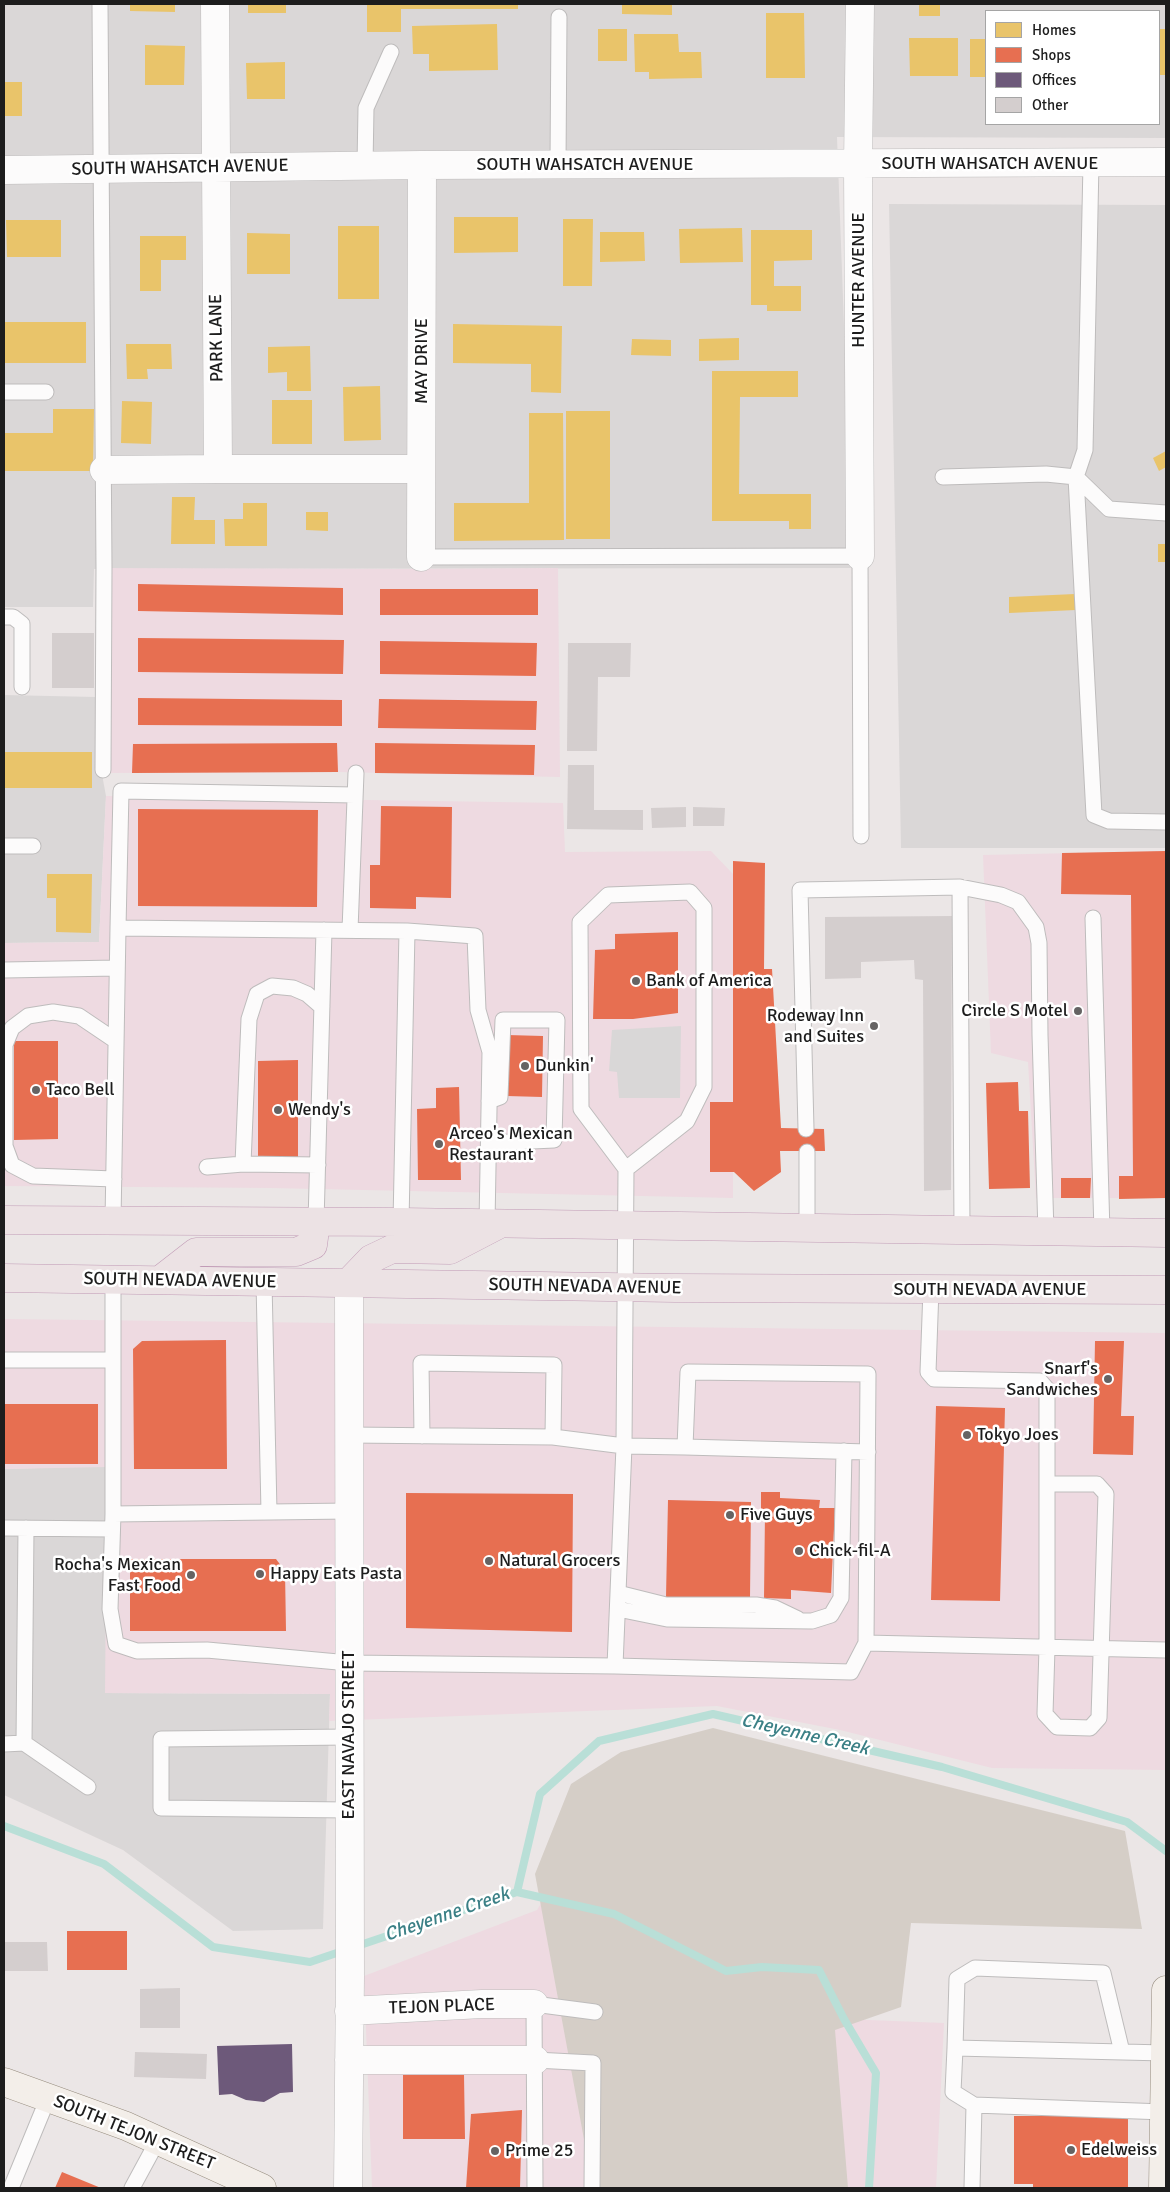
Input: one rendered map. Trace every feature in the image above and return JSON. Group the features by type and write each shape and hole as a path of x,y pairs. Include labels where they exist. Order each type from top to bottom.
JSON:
{"highway":[{"path":"4,1220 402,1222 1166,1233"},
{"path":"160,1280 196,1252 296,1252 313,1245 316,1222"},
{"path":"349,1282 370,1259 392,1249 450,1250 493,1224"},
{"name":"SOUTH NEVADA AVENUE","path":"4,1278 624,1287 1166,1290"}],"main road":[{"path":"1163,2188 1166,1990"},
{"name":"SOUTH TEJON STREET","path":"6,2086 48,2098 158,2140 262,2188"}],"street":[{"name":"PARK LANE","path":"215,4 218,469"},
{"name":"HUNTER AVENUE","path":"860,4 858,165 860,556"},
{"name":"SOUTH WAHSATCH AVENUE","path":"4,170 422,165 858,165 1166,162"},
{"name":"MAY DRIVE","path":"421,556 422,165"},
{"path":"104,470 421,469"},
{"name":"EAST NAVAJO STREET","path":"348,2188 350,2011 349,1282"},
{"name":"TEJON PLACE","path":"350,2011 482,2004 534,2004"},
{"path":"349,2060 535,2060"}],"lane":[{"path":"100,4 104,470 103,770"},
{"path":"558,165 559,17"},
{"path":"365,166 366,108 391,52"},
{"path":"1091,163 1086,450 1076,477 1094,816 1109,821 1166,822"},
{"path":"4,392 46,392"},
{"path":"943,477 1046,474 1076,477 1110,509 1166,513"},
{"path":"421,556 860,556 861,836"},
{"path":"4,617 13,617 22,624 22,687"},
{"path":"350,930 356,773"},
{"path":"113,1220 121,791 355,795"},
{"path":"4,846 33,846"},
{"path":"960,887 962,1230"},
{"path":"806,1129 800,890 960,887 1001,895 1018,902 1036,927 1039,943 1046,1232"},
{"path":"615,1666 624,1446 626,1169 581,1109 580,922 608,895 690,892 704,908 704,1087 687,1120 626,1169"},
{"path":"1093,918 1102,1232"},
{"path":"118,928 407,931 476,936 478,1010 490,1052 488,1143 493,1224"},
{"path":"316,1222 324,930"},
{"path":"402,1222 407,931"},
{"path":"4,970 117,968"},
{"path":"242,1164 249,1019 257,994 272,986 293,988 307,994 322,1007"},
{"path":"114,1179 33,1176 12,1165 5,1146 5,1045 12,1028 28,1016 53,1012 80,1016 116,1041"},
{"path":"488,1143 554,1140 557,1020 502,1020 500,1097 489,1101"},
{"path":"806,1152 807,1228"},
{"path":"207,1167 242,1164 318,1165"},
{"path":"113,1280 110,1609 116,1644 137,1651 207,1650 349,1663 615,1666 851,1672 866,1643 868,1374 688,1372 685,1447"},
{"path":"264,1282 269,1512"},
{"path":"931,1290 928,1372 934,1379 1040,1381 1047,1389 1047,1484 1048,1648 1045,1714 1057,1727 1090,1728 1099,1718 1106,1494 1097,1484 1047,1484"},
{"path":"4,1360 113,1360"},
{"path":"422,1436 421,1363 554,1365 553,1437"},
{"path":"349,1435 553,1437 624,1446 868,1452"},
{"path":"618,1609 667,1619 812,1621 830,1615 841,1598 844,1451"},
{"path":"4,1528 269,1512 349,1511"},
{"path":"24,1743 26,1528"},
{"path":"618,1593 666,1605 756,1605 775,1608 803,1621"},
{"path":"866,1643 1166,1650"},
{"path":"349,1737 161,1739 162,1808 349,1810"},
{"path":"4,1744 24,1743 88,1787"},
{"path":"1122,2052 1103,1973 975,1968 957,1978 953,2092 974,2105 1164,2112"},
{"path":"535,2188 534,2004 595,2012"},
{"path":"955,2048 1165,2053"},
{"path":"535,2060 593,2063 592,2188"},
{"path":"11,2188 48,2098"},
{"path":"972,2188 974,2105"},
{"path":"132,2188 158,2140"}],"shaded area":[{"path":"4,4 1166,4 1166,138 837,137 853,568 94,569 93,607 4,607"},
{"path":"889,204 1166,205 1166,848 901,848"},
{"path":"104,568 558,568 560,777 338,772 106,773"},
{"path":"4,695 96,697 98,753 106,796 99,942 4,943"},
{"path":"106,796 563,803 565,852 711,851 733,874 733,1198 271,1188 4,1186 4,943 99,942"},
{"name":"Circle S Motel","path":"1166,851 1166,1198 1036,1198 1028,1062 991,1053 983,855"},
{"path":"681,1026 680,1098 619,1098 617,1072 609,1071 612,1030"},
{"path":"4,1319 1166,1333 1166,1770 992,1768 840,1730 717,1706 329,1721 330,1694 105,1693 107,1467 4,1469"},
{"path":"107,1466 106,1693 330,1694 323,1929 233,1931 123,1850 4,1795 4,1469"},
{"path":"713,1728 1125,1831 1142,1929 911,1923 901,2007 835,2030 848,2188 593,2188 535,1874 571,1784 621,1752"},
{"path":"617,1774 844,2019 944,2023 936,2188 372,2188 364,1976 537,1910"}],"building: Homes":[{"path":"130,4 175,4 175,12 130,11"},
{"path":"248,4 286,4 286,13 248,13"},
{"path":"367,4 518,4 518,9 401,9 401,32 367,32"},
{"path":"622,4 672,4 672,15 622,14"},
{"path":"919,4 940,4 940,16 919,16"},
{"path":"766,13 804,13 805,78 766,78"},
{"path":"497,24 498,70 429,71 429,54 413,54 412,26"},
{"path":"598,29 627,29 627,61 598,61"},
{"path":"1160,29 1166,29 1165,75 1160,75"},
{"path":"634,34 678,34 679,52 701,52 702,78 649,79 649,72 635,72"},
{"path":"909,38 958,38 958,76 910,76"},
{"path":"970,39 985,39 985,77 970,77"},
{"path":"145,45 185,46 184,85 145,85"},
{"path":"285,62 285,99 247,99 246,63"},
{"path":"4,82 22,82 22,116 4,116"},
{"path":"454,217 518,217 518,252 454,253"},
{"path":"563,219 593,219 592,286 563,286"},
{"path":"6,220 61,220 61,257 7,257"},
{"path":"338,226 379,226 379,299 338,299"},
{"path":"742,228 743,262 680,263 679,229"},
{"path":"751,230 812,230 812,260 774,261 774,286 801,286 801,311 767,311 767,305 751,305"},
{"path":"600,232 644,232 645,261 600,262"},
{"path":"247,233 290,234 290,274 247,274"},
{"path":"140,236 186,236 186,260 161,260 161,291 140,291"},
{"path":"4,322 86,322 86,363 4,363"},
{"path":"453,324 562,326 561,393 531,392 531,364 453,363"},
{"path":"739,338 739,360 699,361 699,339"},
{"path":"632,339 671,340 671,356 631,355"},
{"path":"126,344 171,344 172,369 147,369 148,379 127,379"},
{"path":"310,346 311,391 287,391 287,372 268,373 268,347"},
{"path":"712,371 798,371 798,397 740,397 739,494 811,494 811,529 789,529 789,521 712,521"},
{"path":"380,386 381,440 344,441 343,387"},
{"path":"272,400 312,400 312,444 272,444"},
{"path":"122,401 152,402 151,444 121,443"},
{"path":"53,409 94,409 93,471 4,471 4,433 53,433"},
{"path":"566,411 610,411 610,539 566,539"},
{"path":"529,413 563,413 564,540 454,541 454,503 529,503"},
{"path":"1166,451 1166,467 1159,471 1153,458"},
{"path":"172,497 195,497 194,520 215,520 215,544 171,544"},
{"path":"243,503 267,503 267,546 225,546 224,519 243,519"},
{"path":"306,512 328,512 328,531 306,530"},
{"path":"1158,544 1166,544 1166,562 1158,562"},
{"path":"1075,594 1076,610 1009,613 1009,597"},
{"path":"4,752 92,752 92,788 4,788"},
{"path":"47,874 92,874 91,933 56,932 56,898 47,898"}],"building: Shops":[{"path":"138,584 343,588 343,615 138,611"},
{"path":"380,589 538,589 538,615 380,615"},
{"path":"138,638 344,640 343,674 138,672"},
{"path":"380,641 537,643 536,676 380,674"},
{"path":"138,698 342,700 342,726 138,725"},
{"path":"379,699 537,701 536,730 378,728"},
{"path":"337,743 338,772 132,773 133,744"},
{"path":"375,743 535,745 534,775 375,773"},
{"path":"381,806 452,807 451,898 416,897 416,909 370,908 370,865 380,865"},
{"path":"138,809 318,810 317,907 138,906"},
{"path":"1166,851 1166,1198 1119,1199 1119,1176 1133,1176 1131,895 1061,894 1062,853"},
{"path":"733,861 765,863 764,969 772,969 781,1128 824,1129 825,1151 780,1151 781,1172 754,1191 734,1172 710,1172 710,1102 733,1102"},
{"name":"Bank of America","path":"678,932 678,1013 633,1019 593,1019 595,950 615,949 615,934"},
{"name":"Dunkin'","path":"507,1035 543,1036 542,1097 507,1096"},
{"name":"Taco Bell","path":"14,1041 58,1041 58,1139 14,1140"},
{"name":"Wendy's","path":"298,1060 298,1158 258,1158 258,1061"},
{"path":"1018,1082 1019,1111 1028,1111 1030,1188 989,1189 986,1083"},
{"name":"Arceo's Mexican Restaurant","path":"459,1087 461,1180 418,1180 417,1109 436,1108 436,1088"},
{"path":"1061,1178 1091,1178 1090,1198 1061,1198"},
{"path":"226,1340 227,1469 134,1469 133,1349 142,1341"},
{"name":"Snarf's Sandwiches","path":"1095,1341 1124,1341 1121,1416 1134,1416 1133,1455 1093,1454"},
{"path":"4,1404 98,1404 98,1464 4,1464"},
{"path":"936,1406 1005,1408 1000,1601 931,1600"},
{"name":"Chick-fil-A","path":"761,1492 780,1492 780,1498 820,1500 819,1508 835,1508 831,1593 791,1590 791,1599 764,1598 765,1512 761,1512"},
{"name":"Natural Grocers","path":"406,1493 573,1494 572,1632 406,1628"},
{"path":"668,1500 751,1502 750,1598 666,1597"},
{"path":"130,1559 276,1559 285,1571 286,1631 130,1631"},
{"path":"67,1931 127,1931 127,1970 67,1970"},
{"path":"403,2075 464,2075 465,2139 403,2139"},
{"name":"Prime 25","path":"522,2110 520,2188 466,2188 471,2114"},
{"name":"Edelweiss","path":"1014,2116 1128,2116 1128,2188 1033,2188 1033,2184 1014,2184"},
{"path":"62,2172 101,2188 55,2188"}],"building: Offices":[{"path":"292,2044 293,2092 280,2093 264,2102 246,2100 232,2094 219,2095 217,2046"}],"building: Other":[{"path":"52,633 94,633 94,688 52,688"},
{"path":"568,643 631,643 630,677 598,677 597,751 567,751"},
{"path":"568,765 594,765 594,810 643,810 643,830 567,829"},
{"path":"686,807 686,827 652,828 651,808"},
{"path":"693,807 725,808 724,826 693,826"},
{"path":"952,916 951,1190 924,1191 923,980 915,979 914,960 861,962 861,978 825,979 825,917"},
{"path":"4,1942 47,1942 48,1971 4,1971"},
{"path":"180,1988 180,2028 140,2028 140,1989"},
{"path":"135,2052 207,2054 206,2079 134,2077"}],"waterway":[{"name":"Cheyenne Creek","path":"4,1826 104,1864 213,1947 310,1962 517,1892 540,1794 599,1741 713,1714 942,1767 1127,1822 1166,1851"},
{"path":"517,1892 614,1914 726,1971 762,1967 819,1970 844,2019 876,2073 869,2188"}],"place":[{"name":"Bank of America","path":"636,981"},
{"name":"Circle S Motel","path":"1078,1011"},
{"name":"Rodeway Inn and Suites","path":"874,1026"},
{"name":"Dunkin'","path":"525,1066"},
{"name":"Taco Bell","path":"36,1090"},
{"name":"Wendy's","path":"278,1110"},
{"name":"Arceo's Mexican Restaurant","path":"439,1144"},
{"name":"Snarf's Sandwiches","path":"1108,1379"},
{"name":"Tokyo Joes","path":"967,1435"},
{"name":"Five Guys","path":"730,1515"},
{"name":"Chick-fil-A","path":"799,1551"},
{"name":"Natural Grocers","path":"489,1561"},
{"name":"Happy Eats Pasta","path":"260,1574"},
{"name":"Rocha's Mexican Fast Food","path":"191,1575"},
{"name":"Edelweiss","path":"1071,2150"},
{"name":"Prime 25","path":"495,2151"}]}
